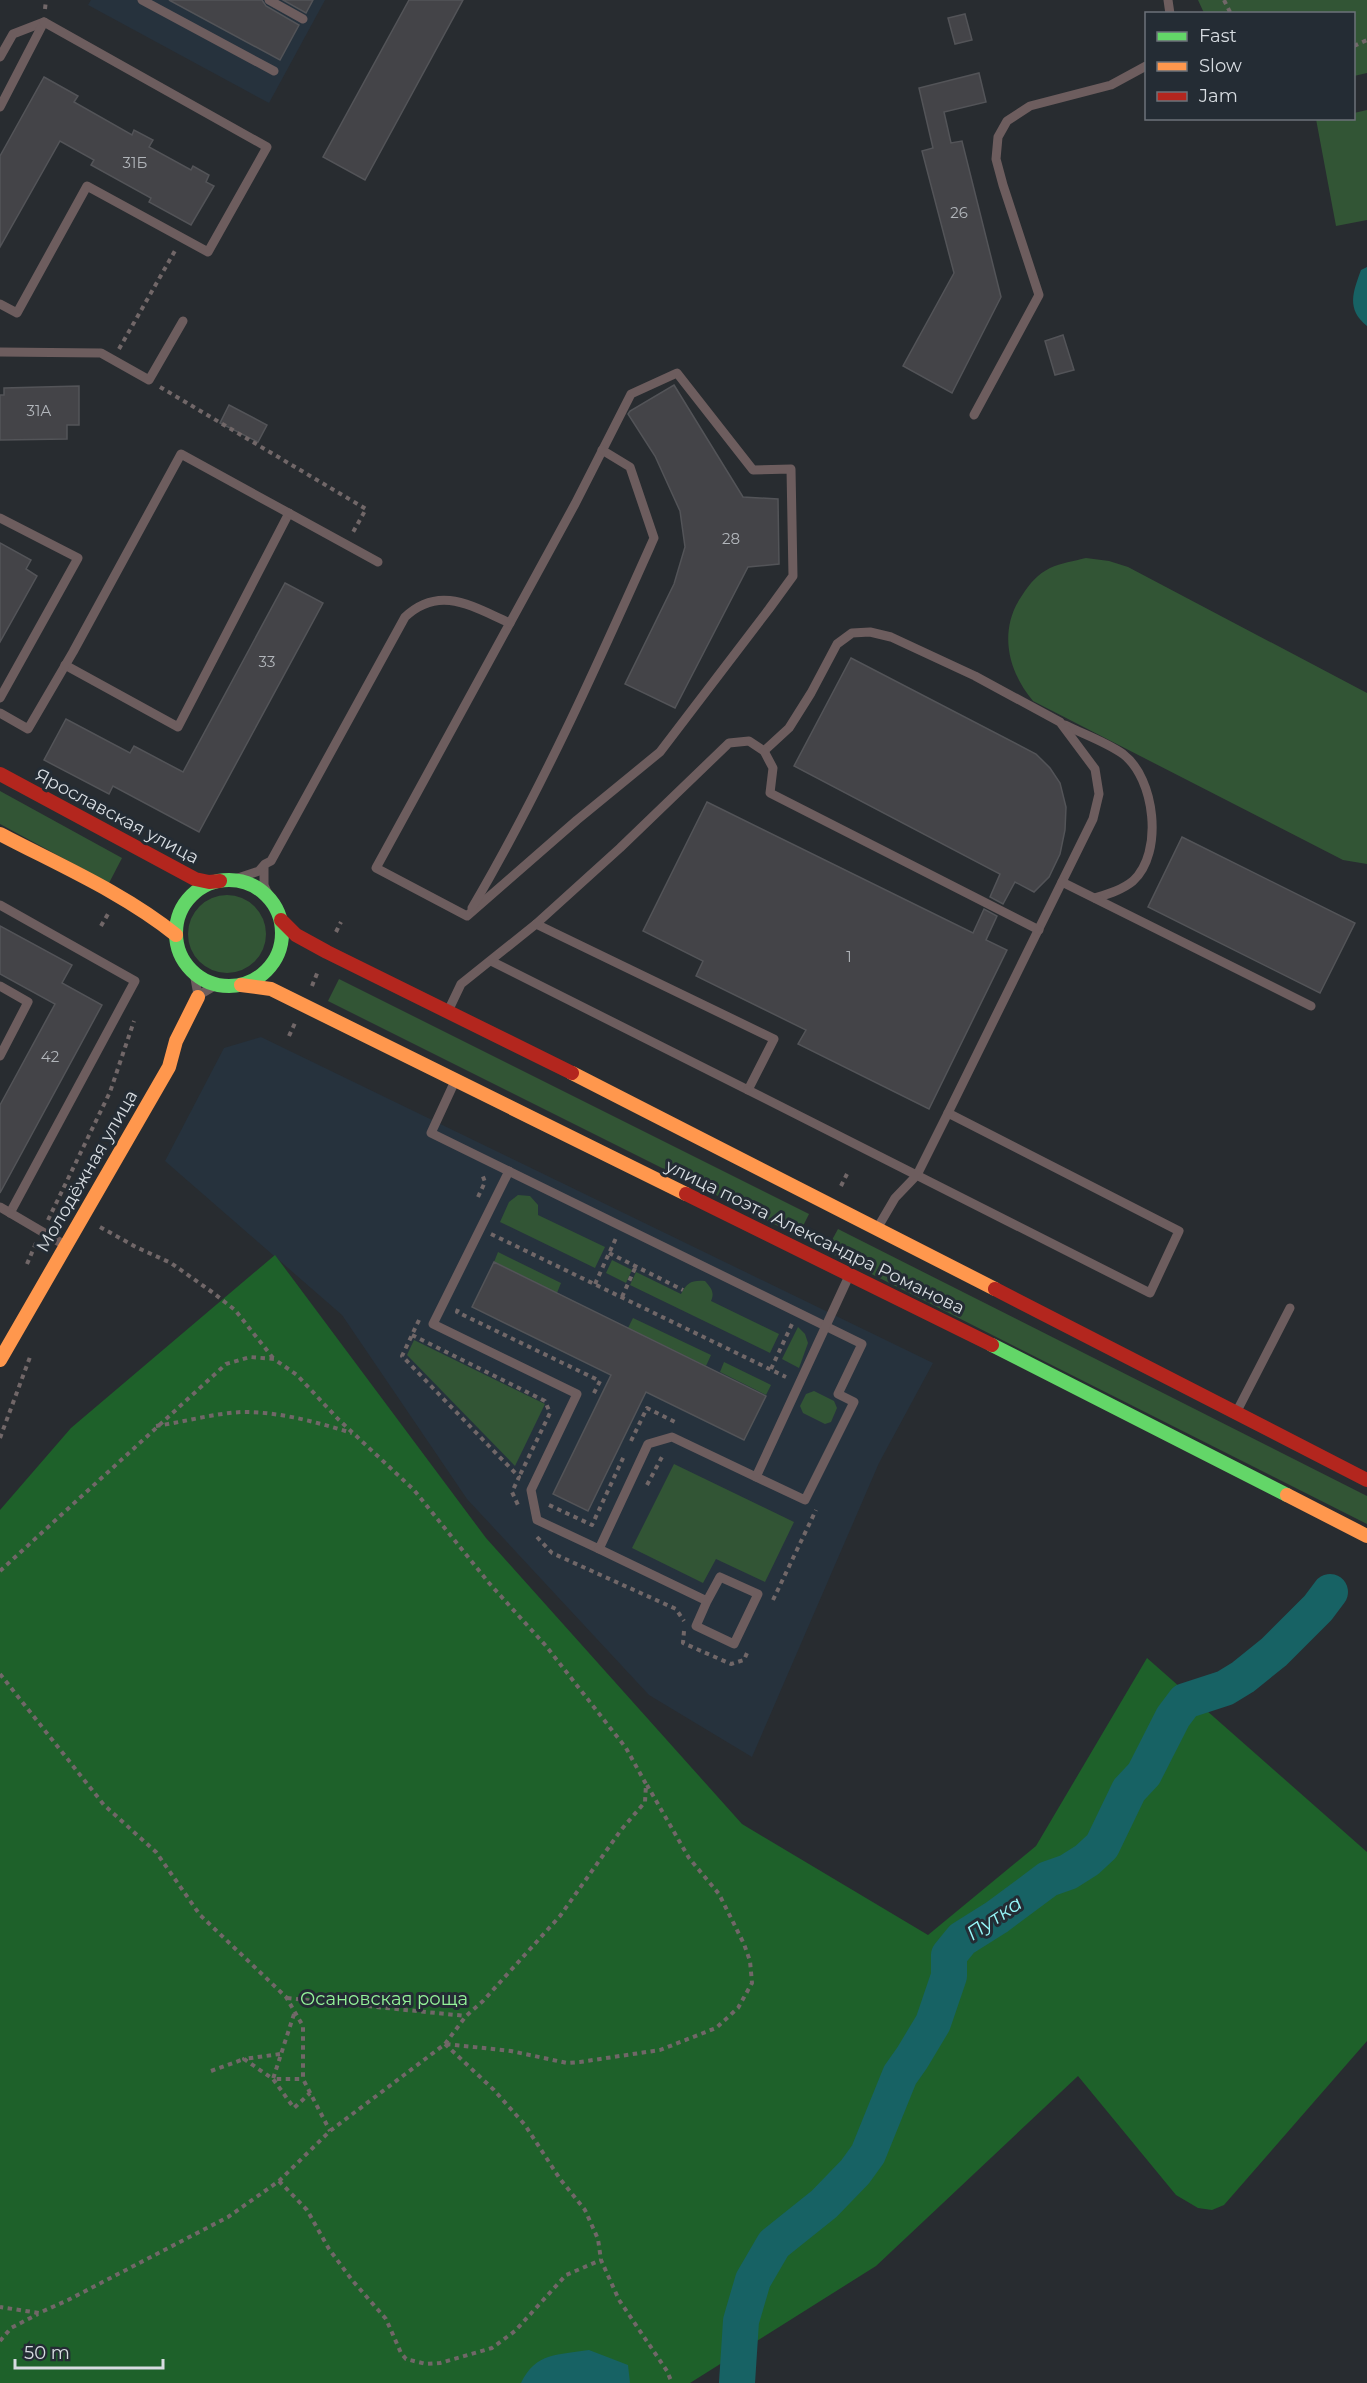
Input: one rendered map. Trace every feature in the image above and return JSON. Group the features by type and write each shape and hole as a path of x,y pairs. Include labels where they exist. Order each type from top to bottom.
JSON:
{"main road":[{"name":"Ярославская улица","path":"0,774 195,879 209,882 226,880"},
{"path":"0,834 118,896 160,922 176,935"},
{"path":"226,880 253,886 270,899 281,920 281,944 271,966 262,974 241,985 216,985 194,973 183,960 176,935 179,914 191,896 200,889 226,880"},
{"name":"улица поэта Александра Романова","path":"281,920 296,935 327,952 449,1010 1367,1480"},
{"name":"улица поэта Александра Романова","path":"241,985 271,989 304,1004 1080,1388 1367,1536"},
{"name":"Молодёжная улица","path":"0,1360 169,1067 176,1041 198,997"}],"lane":[{"path":"142,0 274,71"},
{"path":"269,0 303,19"},
{"path":"0,57 13,34 44,22"},
{"path":"0,107 44,22"},
{"path":"0,304 17,313 87,186 208,252 267,147 44,22"},
{"path":"974,415 1039,295 996,159 998,137 1007,121 1030,106 1111,86 1145,67"},
{"path":"0,352 101,353 149,380 183,321"},
{"path":"677,373 753,470 791,469 793,576 660,752 468,916 376,868 510,623 631,394 677,373"},
{"path":"468,916 513,837 623,610 654,538 630,467 602,450"},
{"path":"0,713 28,729 181,454 378,562"},
{"path":"65,664 178,727 289,513"},
{"path":"0,518 78,558 0,698"},
{"path":"226,880 260,871 265,864 271,861 405,617 423,604 441,600 456,600 510,623"},
{"path":"764,751 789,728 837,644 852,633 870,632 891,637 975,676 1123,755 1135,768 1149,805 1153,837 1151,852 1134,880 1122,888 1095,898"},
{"path":"877,1228 895,1198 917,1174 1093,819 1099,794 1095,769 1060,722"},
{"path":"449,1010 460,984 536,924 620,848 729,743 748,741 764,751 773,768 770,793 1039,930"},
{"path":"265,864 264,885 270,899"},
{"path":"1062,882 1311,1006"},
{"path":"0,905 135,981 10,1213"},
{"path":"536,924 774,1040 748,1090"},
{"path":"491,961 1150,1293 1179,1231 948,1113"},
{"path":"194,973 198,997"},
{"path":"198,997 216,985"},
{"path":"0,986 28,1002 0,1056"},
{"path":"456,1079 431,1133 862,1344 838,1394 854,1402 805,1500 672,1437 648,1444 599,1549"},
{"path":"508,1171 433,1324 577,1394 531,1490 537,1520 707,1601"},
{"path":"0,1207 65,1245"},
{"path":"756,1477 850,1274"},
{"path":"1236,1413 1290,1308"},
{"path":"720,1577 758,1594 734,1644 696,1626 707,1601 720,1577"}],"path":[{"path":"112,360 182,238"},
{"path":"149,380 216,422 366,508 346,544"},
{"path":"289,1036 341,922"},
{"path":"23,1272 110,1092 134,1021"},
{"path":"476,1202 485,1182 484,1175 480,1173"},
{"path":"93,1223 171,1263 235,1310 274,1359 297,1375 353,1434 414,1490 489,1583 546,1646 626,1748 689,1858 719,1894 750,1961 752,1983 738,2008 716,2028 693,2039 660,2050 567,2063 492,2048 445,2044"},
{"path":"595,1284 622,1227"},
{"path":"480,1228 786,1376 782,1386"},
{"path":"489,1245 494,1235"},
{"path":"609,1254 683,1290"},
{"path":"622,1297 636,1266"},
{"path":"462,1302 457,1312 600,1381 590,1401"},
{"path":"771,1369 797,1312"},
{"path":"422,1315 402,1356 519,1477"},
{"path":"412,1335 545,1401 550,1413 512,1492 522,1514"},
{"path":"0,1571 155,1426 226,1364 250,1357 274,1359"},
{"path":"541,1501 592,1525 647,1408 677,1423"},
{"path":"155,1426 242,1412 287,1416 318,1422 353,1434"},
{"path":"646,1487 661,1455 667,1453"},
{"path":"768,1610 817,1509"},
{"path":"801,1514 812,1519"},
{"path":"533,1532 552,1553 676,1609 684,1620 683,1643 731,1664 744,1660 748,1650"},
{"path":"0,1674 104,1805 156,1852 200,1916 286,1997 303,2026 303,2079 330,2131"},
{"path":"0,2341 11,2328 228,2217 279,2181 330,2131 445,2044 466,2016 483,2001 560,1916 621,1830 645,1802 646,1784"},
{"path":"286,1997 466,2016"},
{"path":"273,2079 294,2013"},
{"path":"445,2044 494,2090 525,2125 560,2179 585,2210 598,2239 601,2260 619,2300 661,2362 672,2383"},
{"path":"211,2071 244,2059 280,2055"},
{"path":"244,2059 273,2079 294,2108 310,2093"},
{"path":"273,2079 303,2079"},
{"path":"279,2181 307,2210 329,2249 386,2319 401,2353 406,2359 426,2364 440,2363 492,2349 515,2331 566,2276 578,2268 601,2260"},
{"path":"0,2307 39,2313"}],"shaded area":[{"path":"91,0 325,0 269,103 88,5"},
{"path":"261,1037 933,1363 879,1463 752,1757 649,1695 467,1499 342,1315 165,1161 224,1048"}],"green space":[{"path":"1198,0 1367,0 1367,73 1355,76 1355,12 1204,12"},
{"path":"1367,110 1367,220 1336,226 1316,120 1355,120 1355,113"},
{"path":"1086,558 1109,561 1128,567 1367,693 1367,864 1343,860 1033,701 1017,676 1009,649 1010,621 1015,607 1028,586 1042,573 1050,568"},
{"path":"0,791 122,858 109,883 0,824"},
{"path":"219,895 235,895 249,901 260,912 266,926 266,942 260,956 249,967 235,973 219,973 205,967 194,956 188,942 188,926 194,912 205,901"},
{"path":"339,979 809,1214 798,1236 328,1001"},
{"path":"518,1195 530,1196 538,1205 538,1215 605,1247 595,1268 500,1222 509,1202"},
{"path":"838,1229 1367,1496 1367,1524 826,1251"},
{"path":"498,1252 561,1283 557,1293 494,1262"},
{"name":"Осановская роща","path":"275,1255 486,1538 742,1824 928,1935 1036,1846 1147,1658 1367,1852 1367,2041 1224,2205 1212,2210 1198,2208 1176,2195 1078,2076 876,2266 690,2383 0,2383 0,1510 71,1428"},
{"path":"612,1260 632,1270 626,1283 606,1273"},
{"path":"636,1272 681,1294 690,1283 705,1281 712,1290 711,1301 779,1334 770,1353 630,1285"},
{"path":"633,1318 711,1355 706,1366 628,1328"},
{"path":"798,1327 805,1334 808,1343 799,1368 782,1359"},
{"path":"414,1340 545,1404 515,1466 407,1355"},
{"path":"724,1362 771,1385 766,1395 720,1372"},
{"path":"814,1391 834,1401 837,1408 831,1422 825,1424 803,1413 800,1406 806,1394"},
{"path":"674,1464 794,1522 765,1582 716,1559 703,1583 632,1548"}],"water":[{"path":"1367,267 1367,326 1356,313 1353,300 1361,270"},
{"path":"589,2350 628,2365 630,2383 521,2383 527,2373 541,2360 558,2354"}],"building":[{"path":"169,0 262,0 266,6 299,25 280,60"},
{"path":"283,0 313,0 306,13"},
{"path":"409,0 463,0 365,180 323,157"},
{"path":"965,14 972,40 955,44 948,18"},
{"path":"979,73 986,102 944,112 951,143 962,141 1001,297 952,393 903,366 954,273 922,151 933,148 919,88"},
{"path":"44,77 78,96 74,102 132,135 134,130 153,140 149,147 191,170 193,166 209,175 206,182 214,186 191,225 149,202 151,198 91,165 94,160 60,141 0,247 0,156"},
{"path":"1063,335 1074,370 1055,375 1045,341"},
{"path":"674,385 743,497 778,499 779,564 748,567 675,708 625,684 674,584 685,547 680,511 655,456 628,414"},
{"path":"79,386 79,425 67,425 67,439 0,440 0,395 4,395 4,388"},
{"path":"229,405 267,425 258,442 220,423"},
{"path":"0,543 31,560 26,569 37,576 0,642"},
{"path":"285,583 323,603 199,832 113,786 109,794 44,760 66,719 130,753 134,746 183,772"},
{"path":"851,658 1036,754 1050,768 1060,783 1066,807 1065,830 1060,854 1049,877 1034,892 1015,882 1003,904 990,897 1000,874 794,766"},
{"path":"707,802 973,933 984,909 997,916 986,940 1007,950 929,1109 798,1044 806,1030 696,976 703,961 643,931"},
{"path":"1182,837 1355,923 1320,993 1148,907"},
{"path":"0,926 72,965 62,983 102,1005 0,1193 0,1105 55,1004 0,974"},
{"path":"494,1262 766,1396 744,1440 646,1392 588,1511 553,1494 611,1375 472,1307"}],"waterway":[{"name":"Путка","path":"737,2383 741,2321 753,2280 774,2244 824,2204 855,2172 868,2154 900,2075 933,2023 949,1976 949,1955 962,1939 997,1917 1048,1879 1068,1872 1087,1860 1102,1846 1129,1790 1144,1774 1173,1717 1185,1701 1225,1688 1243,1677 1274,1652 1318,1608 1330,1592"}],"traffic: fast":[{"path":"229,880 249,884 266,896 278,913 282,933 278,953 266,970 249,982 229,986 209,982 192,970 180,953 176,933 180,913 192,896 209,884 229,880"},
{"path":"992,1345 1287,1495"}],"traffic: slow":[{"path":"0,834 113,893 176,935"},
{"path":"241,985 271,989 686,1194"},
{"path":"0,1360 169,1067 176,1041 198,997"},
{"path":"572,1073 995,1289"},
{"path":"1287,1495 1367,1536"}],"traffic: jam":[{"path":"0,774 195,879 209,882 220,881"},
{"path":"281,920 296,935 327,952 572,1073"},
{"path":"686,1194 992,1345"},
{"path":"995,1289 1367,1480"}]}
